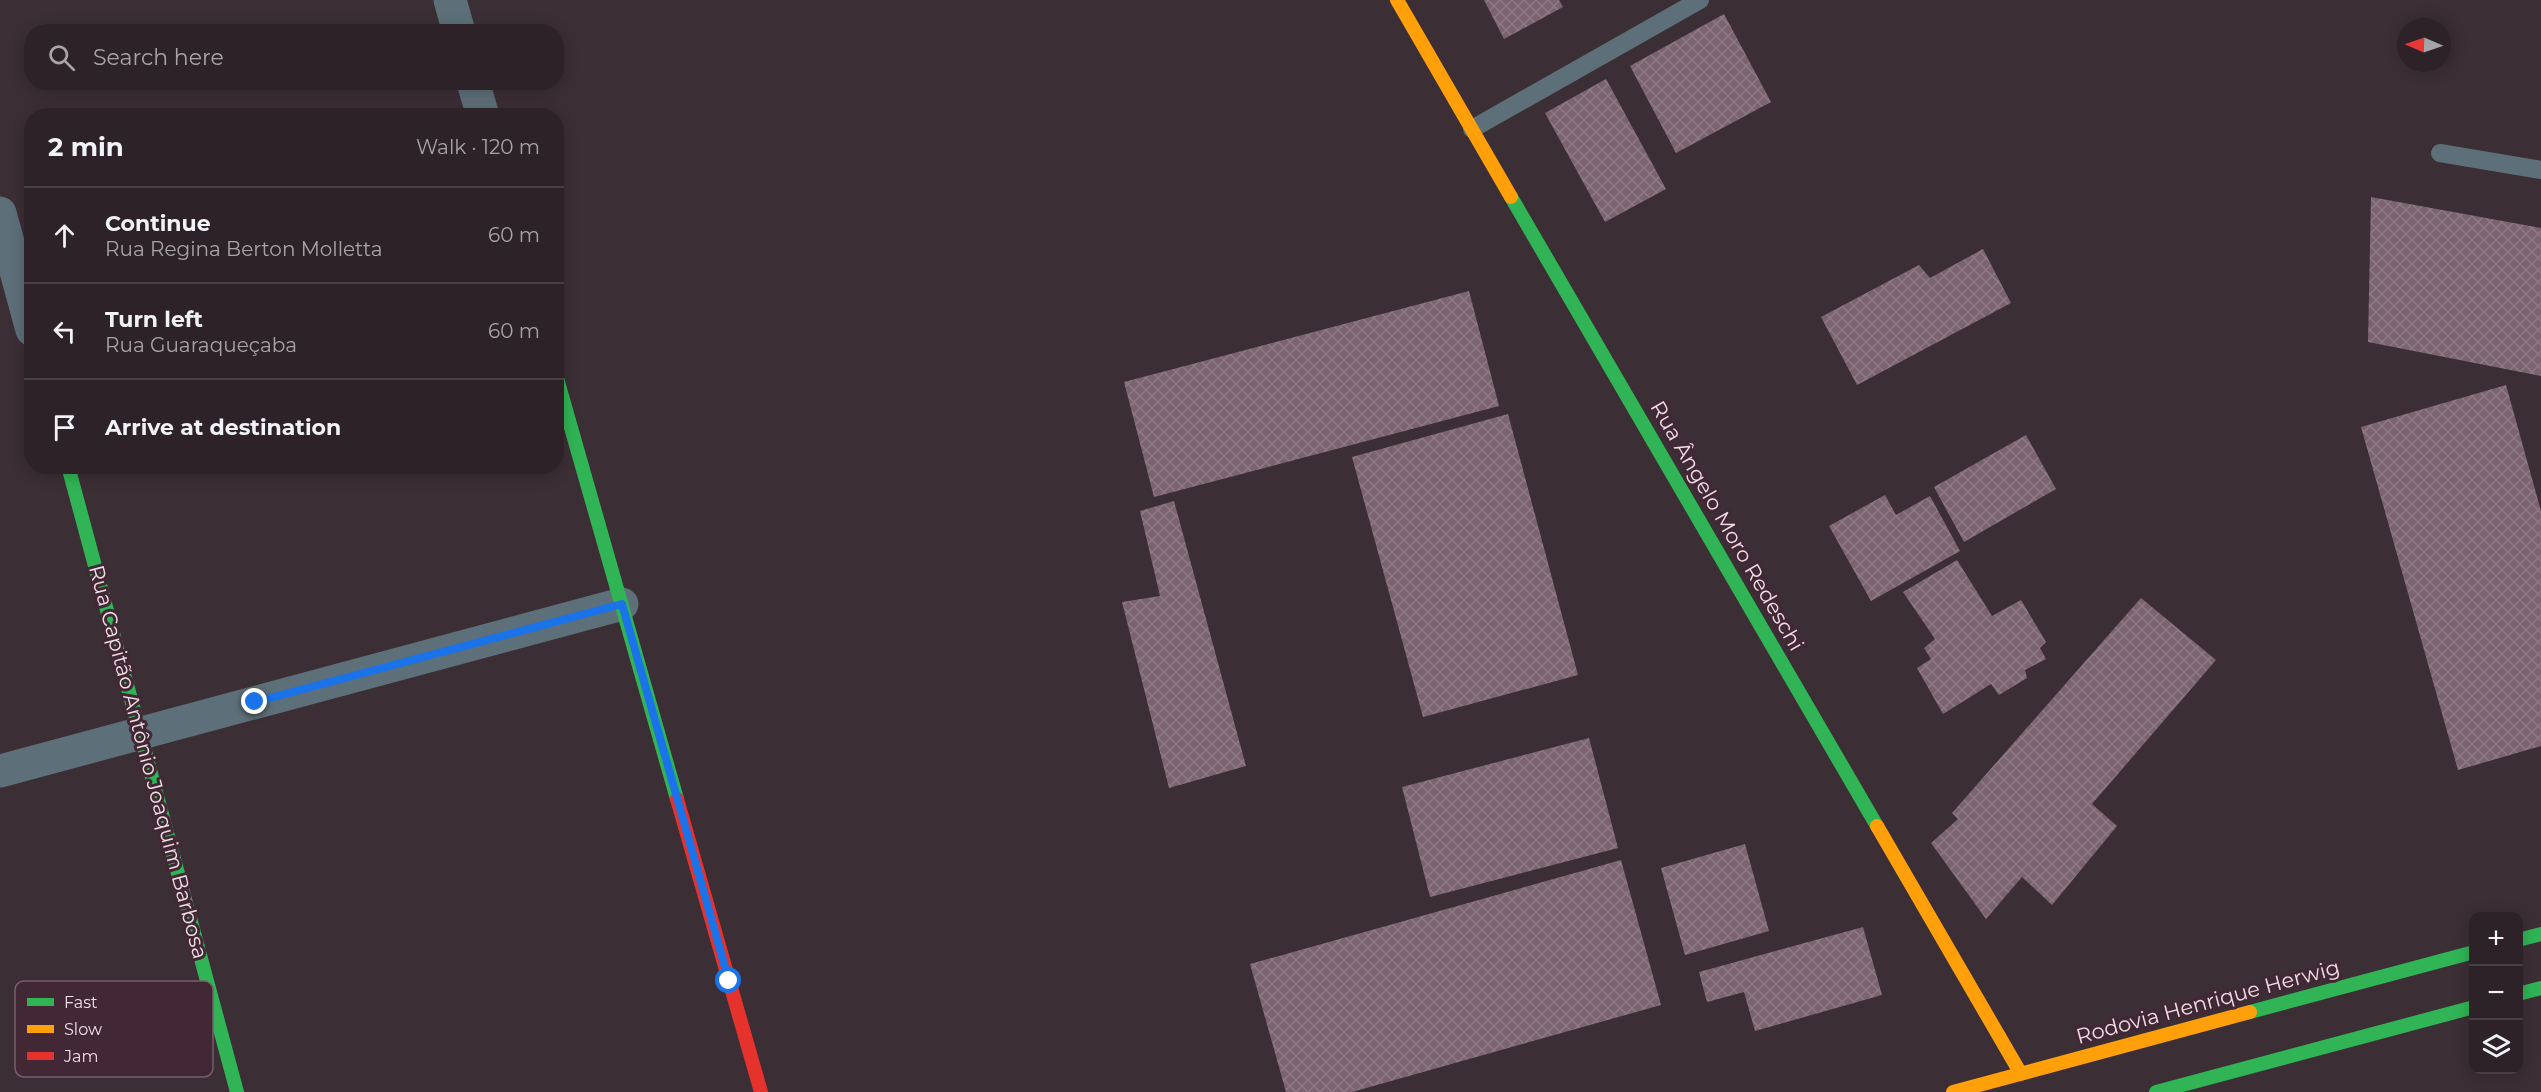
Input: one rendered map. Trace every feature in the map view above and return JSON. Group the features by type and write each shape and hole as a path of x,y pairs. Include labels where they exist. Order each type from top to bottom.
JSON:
{"main road":[{"name":"Rua Ângelo Moro Redeschi","path":"1397,0 2021,1074"},
{"path":"564,403 761,1092"},
{"name":"Rua Capitão Antônio Joaquim Barbosa","path":"70,474 207,981"},
{"path":"2523,939 2541,934"},
{"name":"Rodovia Henrique Herwig","path":"1953,1092 2469,953"},
{"path":"2523,993 2541,988"},
{"name":"Rua Capitão Antônio Joaquim Barbosa","path":"213,1003 237,1092"},
{"path":"2156,1092 2469,1007"}],"street":[{"path":"450,0 457,24"},
{"path":"475,90 481,108"},
{"path":"0,213 24,301"},
{"path":"0,771 622,604"}],"lane":[{"path":"1472,129 1701,0"},
{"path":"2440,153 2541,170"}],"building":[{"path":"1484,0 1559,0 1563,7 1504,39"},
{"path":"1724,14 1771,102 1676,153 1630,66"},
{"path":"1606,79 1666,189 1605,222 1545,113"},
{"path":"2371,197 2541,228 2541,376 2368,342"},
{"path":"1983,249 2011,303 1857,385 1821,317 1919,265 1930,278"},
{"path":"1469,291 1499,406 1154,497 1124,382"},
{"path":"2506,385 2541,511 2541,746 2458,770 2361,427"},
{"path":"1508,414 1578,675 1423,717 1352,457"},
{"path":"2026,435 2056,489 1964,542 1934,487"},
{"path":"1885,495 1896,515 1930,496 1960,551 1871,601 1829,526"},
{"path":"1174,501 1246,766 1169,788 1122,602 1160,596 1140,511"},
{"path":"1957,560 1992,616 2021,600 2046,642 2040,648 2046,659 2025,670 2027,678 1999,695 1991,684 1943,714 1917,668 1931,659 1924,648 1935,639 1903,592"},
{"path":"2141,598 2216,660 2092,804 2117,826 2052,905 2022,877 1986,919 1931,843 1958,819 1952,813"},
{"path":"1589,738 1618,848 1430,897 1402,787"},
{"path":"1745,844 1769,931 1685,955 1661,868"},
{"path":"1621,860 1661,1005 1352,1092 1286,1092 1250,964"},
{"path":"1863,927 1882,995 1755,1031 1744,992 1707,1002 1699,972"}],"traffic: fast":[{"path":"1511,197 1877,826"},
{"path":"564,403 677,799"},
{"path":"70,474 207,981"},
{"path":"2523,939 2541,934"},
{"path":"2250,1012 2469,953"},
{"path":"2523,993 2541,988"},
{"path":"213,1003 237,1092"},
{"path":"2156,1092 2469,1008"}],"traffic: slow":[{"path":"1397,0 1511,197"},
{"path":"1877,826 2021,1074"},
{"path":"1953,1092 2250,1012"}],"traffic: jam":[{"path":"677,799 761,1092"}],"route":[{"path":"255,702 622,604 729,981"}]}
